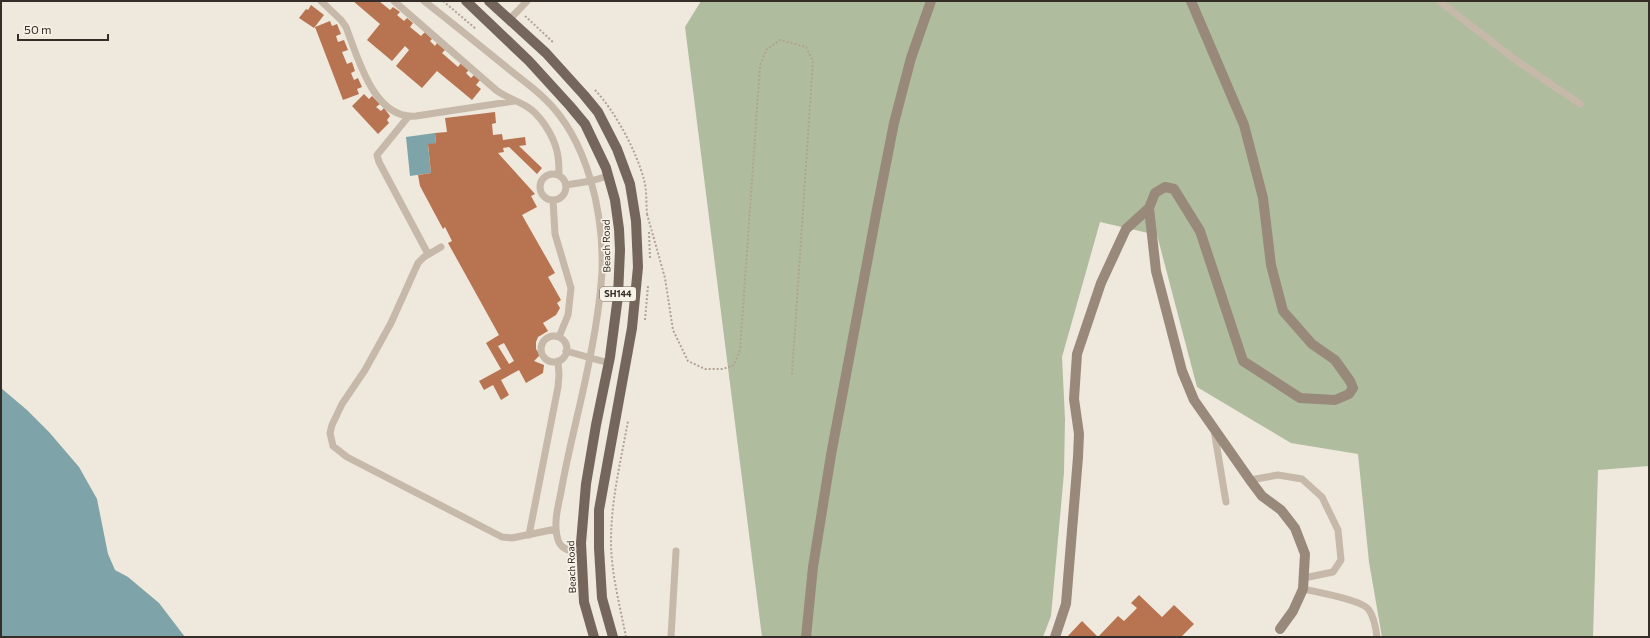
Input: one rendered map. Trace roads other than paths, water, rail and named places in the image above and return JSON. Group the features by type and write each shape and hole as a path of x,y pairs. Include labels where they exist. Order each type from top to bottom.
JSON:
{"main road":[{"name":"Beach Road","path":"466,1 529,61 585,124 608,176 615,200 620,250 618,296 609,363 586,484 582,554 584,602 594,637"},
{"name":"SH144","path":"489,1 546,54 598,112 617,149 630,184 636,221 638,266 632,328 619,407 599,510 599,548 602,598 613,637"},
{"path":"601,402 619,407"}],"street":[{"path":"806,637 813,567 831,455 878,204 894,123 911,58 931,1"},
{"path":"1055,637 1066,604 1078,457 1079,434 1074,399 1077,354 1101,283 1126,229 1149,208 1155,193 1165,187 1174,189 1200,231 1243,361 1300,398 1335,400 1349,394 1353,388 1350,381 1335,360 1312,344 1283,311 1271,265 1263,198 1244,124 1191,1"},
{"path":"1149,208 1156,271 1182,371 1194,400 1262,496 1281,510 1295,528 1305,554 1304,584 1293,611 1280,629"}],"lane":[{"path":"321,1 341,20 346,27 366,77 376,95 387,106 400,115 408,116 515,101"},
{"path":"394,1 496,90 505,97 527,106 535,114 549,132 557,151 559,175 566,185 564,193 558,199 553,200 543,194 540,186 544,178 547,176 555,174 559,175"},
{"path":"424,1 545,99 570,131 581,154 591,181 600,224 602,273 590,358 568,452 557,514 556,529 561,546 568,550 582,554"},
{"path":"510,19 527,1"},
{"path":"1439,1 1517,61 1580,104"},
{"path":"408,116 377,155 379,162 428,254"},
{"path":"566,185 591,181 608,176"},
{"path":"553,200 555,234 571,288 568,316 559,337"},
{"path":"440,247 428,254 418,264 388,329 337,416 330,433 333,446 346,457 502,537 512,538 556,529"},
{"path":"551,336 559,337 565,343 566,351 558,361 550,361 543,356 541,348 544,340 551,336"},
{"path":"566,351 609,363"},
{"path":"529,535 558,387 558,361"},
{"path":"1214,430 1226,502"},
{"path":"1250,480 1278,475 1302,478 1322,497 1338,530 1341,560 1333,572 1304,584"},
{"path":"671,637 676,551"},
{"path":"1304,584 1356,601 1369,609 1377,637"}],"water":[{"path":"435,133 436,143 428,145 431,173 410,176 406,137"},
{"path":"1,388 27,410 49,432 79,467 97,499 108,554 115,570 128,577 159,603 185,637 1,637"}]}
